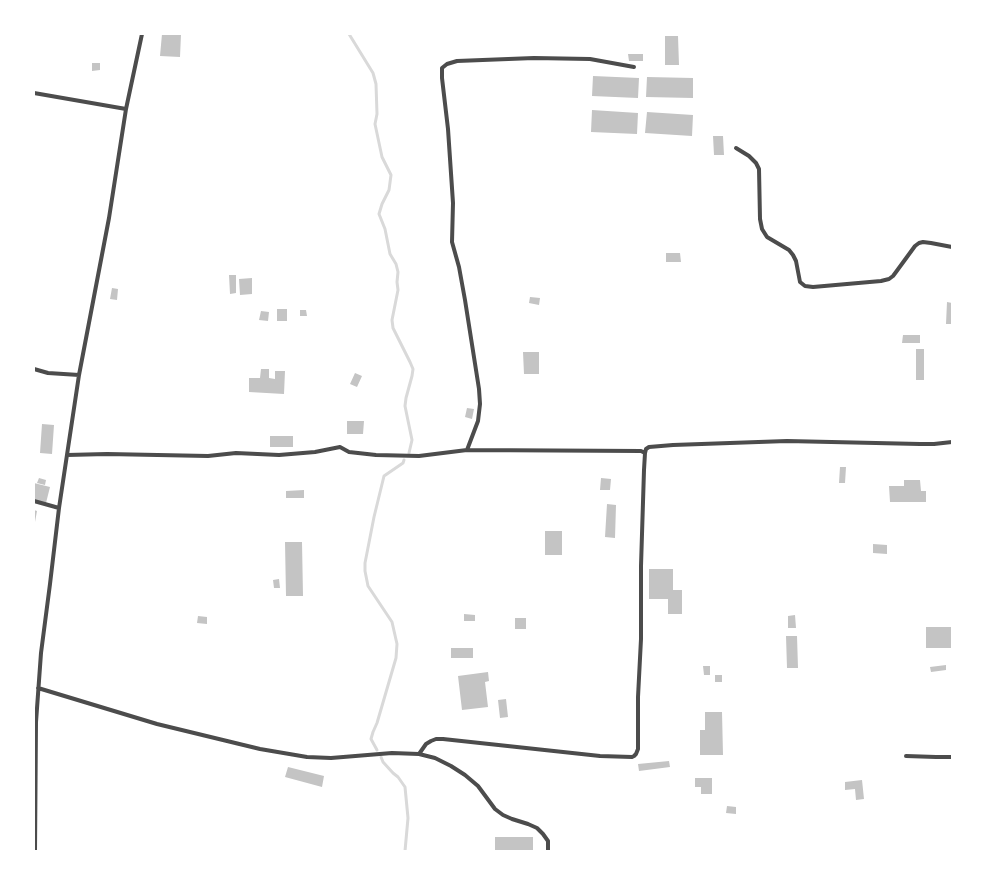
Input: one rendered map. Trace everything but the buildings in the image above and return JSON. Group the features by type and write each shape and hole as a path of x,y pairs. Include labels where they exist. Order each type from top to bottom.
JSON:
{"street":[{"path":"36,851 36,722 38,688 59,508 79,375 109,218 126,109 142,34"},
{"path":"467,450 478,421 480,404 464,293 452,242 453,203 450,151 442,68 447,64 457,61 534,58 590,59 634,67"},
{"path":"34,93 126,109"},
{"path":"736,148 749,156 756,163 758,169 760,218 762,229 767,237 789,250 793,255 800,282 805,286 813,287 889,279 919,243 923,242 952,247"},
{"path":"34,369 48,373 79,375"},
{"path":"419,754 426,744 436,739 443,739 600,756 634,756 636,754 638,749 644,470 645,453 646,449 649,447 680,444 786,441 920,444 952,442"},
{"path":"67,455 107,454 208,456 236,453 279,455 315,452 340,447 349,452 376,456 418,456 467,450 641,451 645,453"},
{"path":"34,501 59,508"},
{"path":"38,688 157,724 260,749 307,757 331,758 392,752 419,754 435,758 465,775 478,786 496,809 512,819 537,828 548,841 548,851"},
{"path":"906,756 952,757"}],"waterway":[{"path":"349,34 373,73 376,84 377,114 375,124 382,157 391,175 389,190 379,214 385,229 390,254 396,264 398,272 398,290 392,320 393,328 413,369 405,406 412,440 409,453"},
{"path":"377,750 371,739 396,658 397,644 392,622 368,586 365,563 384,476 403,463 404,460"},
{"path":"381,757 383,762 398,777 405,787 408,818 405,851"}]}
